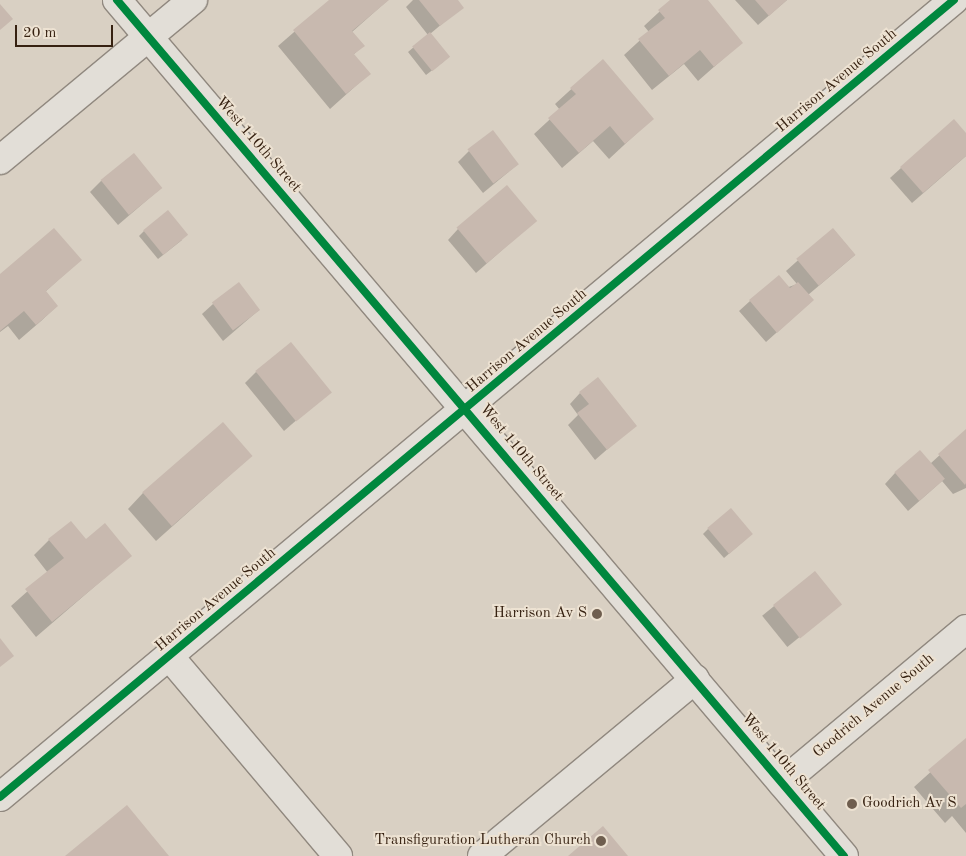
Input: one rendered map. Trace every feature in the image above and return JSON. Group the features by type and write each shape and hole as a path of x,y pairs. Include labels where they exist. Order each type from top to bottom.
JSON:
{"street":[{"name":"West 110th Street","path":"117,0 844,856"},
{"path":"0,160 193,0"},
{"name":"Harrison Avenue South","path":"0,797 954,0"},
{"name":"Goodrich Avenue South","path":"782,783 966,629"},
{"path":"170,656 338,856"},
{"path":"482,856 695,679"}],"building":[{"path":"329,0 389,0 352,31 365,46 354,54 371,74 346,94 293,30"},
{"path":"419,0 458,0 464,8 440,26"},
{"path":"670,0 708,0 743,43 714,67 700,50 669,76 638,39 665,18 658,10"},
{"path":"755,0 787,0 769,16"},
{"path":"0,4 13,19 0,30"},
{"path":"430,32 450,57 432,71 412,46"},
{"path":"603,59 654,119 625,144 610,126 579,153 548,118 576,94 570,88"},
{"path":"954,119 966,133 966,156 923,193 900,167"},
{"path":"493,130 519,164 493,184 467,149"},
{"path":"134,153 162,188 129,215 101,180"},
{"path":"507,185 537,221 487,263 456,227"},
{"path":"168,210 188,235 163,255 143,230"},
{"path":"54,228 82,260 46,291 58,306 36,325 24,311 0,331 0,274"},
{"path":"833,228 855,255 819,286 796,259"},
{"path":"779,275 790,288 798,282 814,300 777,333 749,300"},
{"path":"239,282 260,310 233,330 212,302"},
{"path":"291,342 332,393 296,421 255,371"},
{"path":"598,377 637,426 607,450 577,413 589,404 579,392"},
{"path":"223,422 253,456 172,526 142,492"},
{"path":"966,429 966,483 965,485 938,454"},
{"path":"920,450 945,479 919,501 894,472"},
{"path":"731,508 753,534 729,554 707,528"},
{"path":"71,521 86,539 105,523 132,556 52,622 25,589 64,558 48,539"},
{"path":"815,571 842,604 800,638 773,605"},
{"path":"0,638 14,656 0,667"},
{"path":"966,738 966,804 961,808 928,770"},
{"path":"127,805 169,856 65,856"},
{"name":"Transfiguration Lutheran Church","path":"603,826 628,856 568,856"}],"cycle path":[{"path":"117,0 844,856"},
{"path":"0,797 954,0"}],"place":[{"name":"Harrison Av S","path":"597,614"},
{"name":"Goodrich Av S","path":"852,804"},
{"name":"Transfiguration Lutheran Church","path":"601,841"}]}
